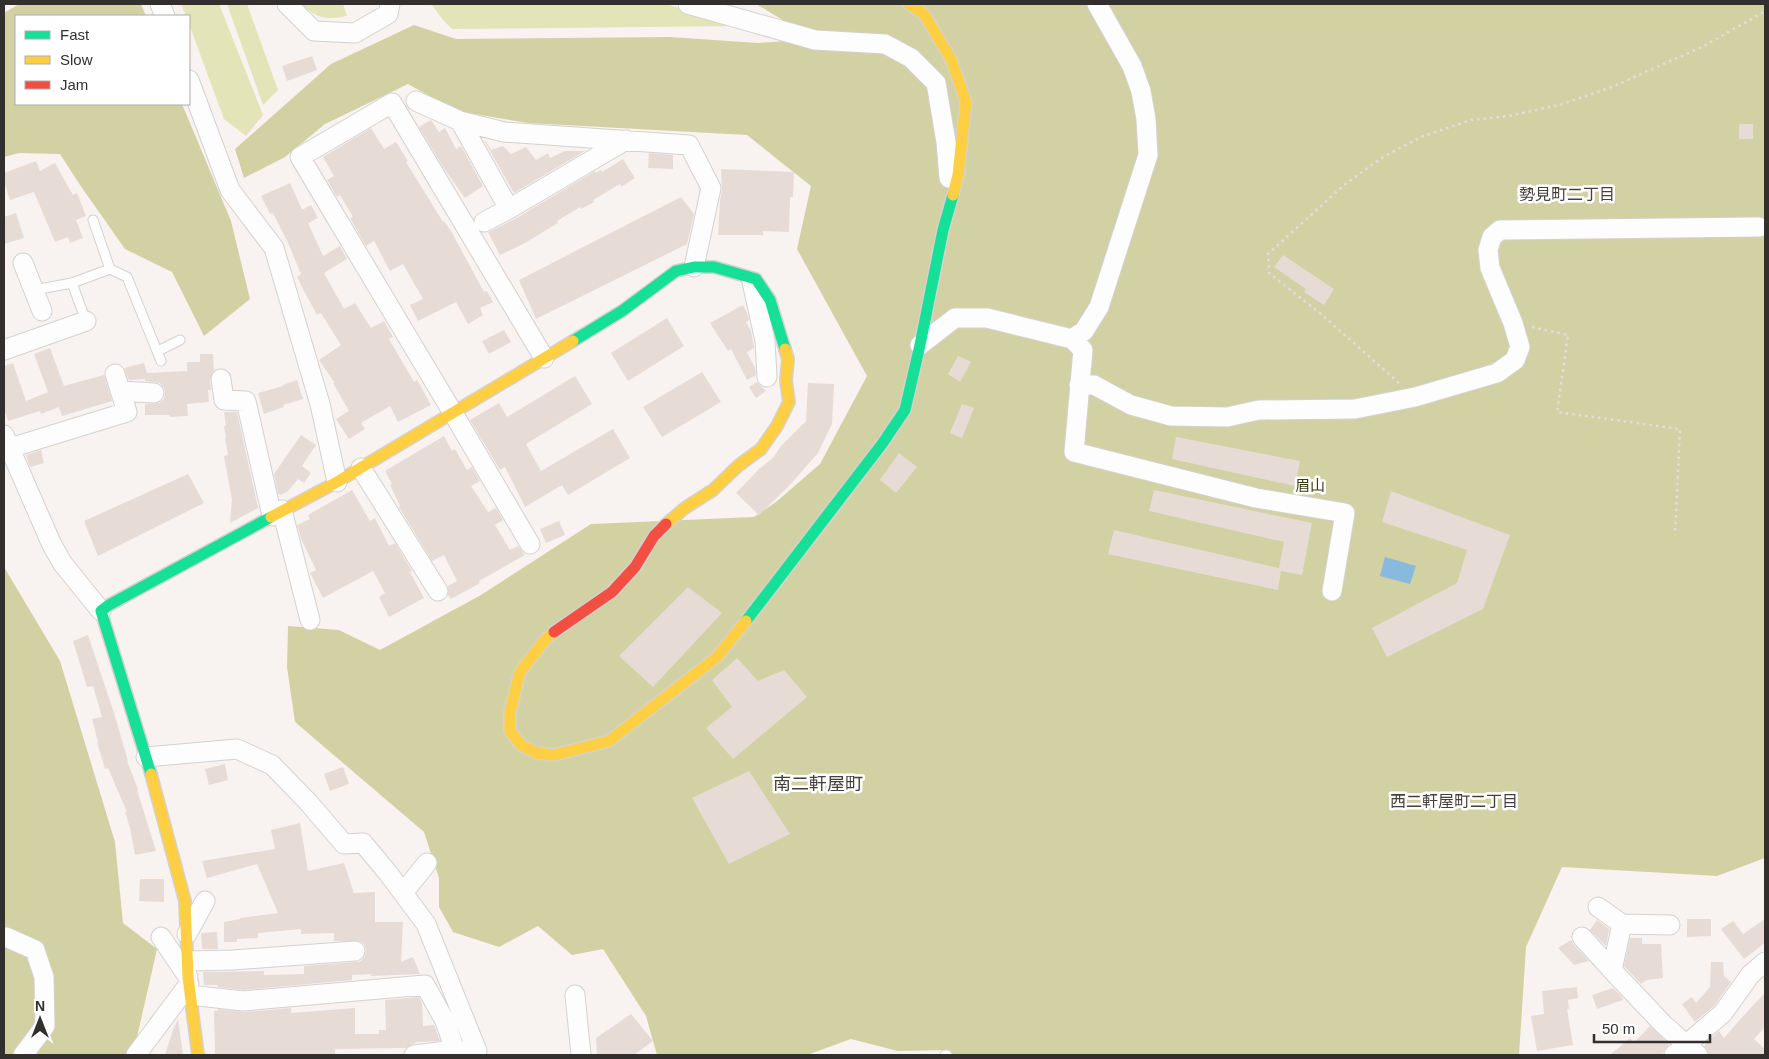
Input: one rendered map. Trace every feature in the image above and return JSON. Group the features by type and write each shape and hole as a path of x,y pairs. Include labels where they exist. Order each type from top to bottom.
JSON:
{"street":[{"path":"287,4 314,31 355,33 388,14 390,4"},
{"path":"688,4 815,40 885,44 911,58 936,83 946,142 950,202"},
{"path":"101,611 361,468 622,311 676,271 694,267 714,266 756,279 770,300 788,359 786,381 789,402 777,426 761,449 738,466 713,490 668,521 654,536 635,567 612,592 561,626 545,640 520,672 510,712 510,731 521,746 536,753 554,755 609,741 717,658 798,555 882,444 905,410 937,258 958,176 966,102 951,59 924,14 909,4"},
{"path":"1072,339 1084,331 1099,306 1148,155 1146,118 1141,91 1132,66 1097,4"},
{"path":"190,83 230,190 274,248 320,404 337,482"},
{"path":"416,100 460,121 504,132 689,145 710,188 694,267"},
{"path":"530,544 454,413 300,157 392,103 544,358"},
{"path":"460,121 508,209"},
{"path":"484,222 626,140"},
{"path":"1079,385 1094,384 1131,405 1171,416 1227,417 1259,410 1355,409 1415,397 1498,373 1515,360 1520,347 1513,324 1490,268 1488,250 1492,237 1500,230 1759,227"},
{"path":"24,263 42,311"},
{"path":"751,278 764,341 767,377"},
{"path":"920,345 955,318 987,318 1072,339 1083,350 1074,452 1256,498 1345,512 1332,591"},
{"path":"4,350 86,321"},
{"path":"221,379 224,400 246,401 277,513 310,620"},
{"path":"154,394 118,382 127,412 7,442 52,545 63,564 101,611 123,681 161,806 185,901 188,979 198,1055"},
{"path":"361,468 438,591"},
{"path":"146,757 237,749 272,765 308,802 344,844 362,843 426,924 478,1053 455,1050 414,1055"},
{"path":"403,894 427,863"},
{"path":"186,935 205,901"},
{"path":"1598,907 1622,924 1670,925"},
{"path":"1612,970 1622,924"},
{"path":"1582,936 1663,1024 1686,1052 1722,1013 1750,975 1765,962"},
{"path":"6,937 35,950 44,977 46,1026 23,1055"},
{"path":"161,937 188,979 243,1001 425,985 445,1021 455,1050"},
{"path":"136,1055 188,979 233,960 355,951"},
{"path":"575,995 581,1055"}],"lane":[{"path":"93,220 110,269"},
{"path":"34,290 72,283 110,269 128,276 161,361"},
{"path":"72,283 86,321"},
{"path":"158,351 180,340"}],"path":[{"path":"1415,397 1321,314 1269,273 1268,254 1344,185 1383,158 1421,137 1472,120 1508,116 1559,105 1612,87 1704,46 1765,11"},
{"path":"1513,324 1568,335 1557,412 1680,429 1675,535"}],"green space":[{"path":"19,4 141,4 146,15 15,15 15,105 182,105 231,221 250,299 204,336 172,272 125,249 60,154 19,153 4,157 4,13"},
{"path":"181,4 219,4 263,115 246,136 224,119 190,27 190,15 186,15"},
{"path":"227,4 247,4 278,90 263,105"},
{"path":"301,4 343,4 347,16 322,17 312,13"},
{"path":"431,4 666,4 741,26 452,29"},
{"name":"眉山","path":"756,4 1765,4 1765,858 1717,876 1562,867 1526,947 1519,1055 952,1055 950,1050 898,1051 851,1039 807,1055 657,1055 646,1016 603,949 572,955 538,926 499,947 453,932 439,907 439,878 424,832 295,722 287,667 288,626 339,630 380,650 481,595 591,524 754,517 776,502 820,464 867,376 797,249 811,186 747,135 528,123 456,111 408,84 325,124 285,157 244,178 235,149 331,64 414,25 456,39 670,37 758,43 814,39"},
{"path":"4,567 60,661 115,842 123,923 157,949 135,1046 131,1055 4,1055"}],"water":[{"path":"1385,557 1416,566 1410,584 1380,576"}],"building":[{"path":"312,56 317,70 287,81 282,66"},
{"path":"431,120 439,132 445,128 456,149 461,146 483,186 465,198 445,170 419,127"},
{"path":"1739,124 1753,124 1753,139 1739,139"},
{"path":"371,128 384,149 396,142 408,161 406,162 443,222 451,231 484,292 487,291 493,302 480,308 483,315 468,324 456,302 418,321 410,305 423,299 403,264 390,271 374,241 366,246 350,218 353,217 340,195 337,197 327,180 334,176 323,157"},
{"path":"486,141 491,150 503,146 511,154 526,147 536,160 548,153 550,158 565,151 585,151 514,193"},
{"path":"649,153 673,155 673,169 648,168"},
{"path":"623,159 635,178 621,187 620,184 593,200 594,202 581,209 580,207 557,221 558,223 525,243 500,255 488,232 515,219 595,171 596,173 601,170 602,172"},
{"path":"36,161 40,171 55,163 73,195 77,193 86,216 76,220 83,238 70,243 68,237 55,242 34,192 10,200 4,182 4,173"},
{"path":"721,169 794,172 793,197 790,197 789,232 763,231 763,235 718,235 722,190"},
{"path":"290,183 302,210 311,205 318,218 308,223 323,256 340,246 347,259 324,273 344,309 355,303 371,328 384,321 393,337 389,339 414,382 417,380 431,405 398,422 390,406 361,423 365,429 349,439 336,419 349,411 333,383 335,383 319,360 341,345 321,313 317,315 303,289 297,277 301,274 289,245 273,213 270,214 261,196"},
{"path":"681,197 694,214 687,244 536,319 519,280"},
{"path":"16,213 24,238 4,244 4,217"},
{"path":"1283,255 1334,289 1324,305 1304,292 1306,289 1274,267"},
{"path":"743,305 749,320 746,322 751,331 754,348 747,352 755,368 756,375 747,380 731,349 728,351 710,323"},
{"path":"667,318 684,346 628,381 611,353"},
{"path":"504,330 511,342 489,354 482,341"},
{"path":"50,348 64,386 104,375 112,401 62,416 59,407 41,414 40,411 8,421 4,409 4,366 13,363 26,401 48,392 34,354"},
{"path":"200,354 213,354 214,371 210,380 211,390 208,390 209,402 187,404 188,416 145,415 145,404 159,403 164,399 164,388 160,383 145,381 145,379 129,380 124,368 144,363 147,373 187,371 187,362 200,362"},
{"path":"958,356 971,362 960,382 948,374"},
{"path":"702,372 721,402 662,437 643,407"},
{"path":"575,376 592,404 526,444 541,471 613,429 630,458 568,495 562,485 525,507 505,467 500,470 470,420 499,403 507,417"},
{"path":"297,380 303,399 283,405 284,407 264,414 258,393"},
{"path":"757,382 766,391 756,398 749,387"},
{"path":"808,383 834,384 832,424 818,453 788,487 759,515 736,493 759,469 773,458 781,446 806,421"},
{"path":"962,404 974,408 962,438 950,433"},
{"path":"224,412 237,412 258,508 230,523 232,500 224,456 228,455 225,439"},
{"path":"301,435 316,445 302,466 311,473 304,483 298,479 288,491 281,495 278,494 274,474"},
{"path":"444,436 452,451 455,449 467,470 472,467 480,481 471,486 488,512 496,508 503,520 495,525 510,550 518,546 525,555 451,599 448,595 448,586 457,581 444,555 432,561 399,507 390,485 392,484 385,471"},
{"path":"1176,437 1300,461 1295,486 1172,459"},
{"path":"41,450 44,463 30,467 26,455"},
{"path":"899,453 917,467 896,493 880,480"},
{"path":"188,474 204,503 98,556 84,521"},
{"path":"352,490 370,521 375,518 389,546 395,543 412,571 410,572 424,598 389,617 379,597 385,593 373,571 323,598 310,573 316,570 302,541 297,525 310,519 308,515"},
{"path":"1154,490 1312,523 1302,575 1281,571 1278,590 1108,554 1114,530 1279,568 1284,542 1149,511"},
{"path":"1391,491 1510,535 1483,609 1387,657 1372,628 1457,583 1467,550 1382,522"},
{"path":"559,521 565,535 546,543 540,529"},
{"path":"688,587 722,613 653,687 619,656"},
{"path":"88,635 156,851 135,855 125,812 127,812 108,768 105,769 92,719 102,717 93,686 87,687 73,641"},
{"path":"737,658 758,681 784,670 807,697 733,759 706,728 732,707 712,680"},
{"path":"225,764 228,780 209,785 205,769"},
{"path":"343,767 349,784 330,791 324,774"},
{"path":"749,771 790,834 729,864 692,798"},
{"path":"300,823 308,871 344,863 354,893 375,892 375,922 403,922 401,962 413,957 420,974 352,975 352,980 243,990 218,987 218,985 204,985 203,972 264,971 264,975 304,974 304,966 356,962 361,961 365,956 364,944 359,941 334,941 334,933 301,934 301,929 258,933 258,938 237,939 237,942 224,942 224,922 278,913 257,864 207,878 202,861 275,849 271,830"},
{"path":"140,879 164,879 164,902 139,901"},
{"path":"1687,919 1711,919 1711,936 1687,937"},
{"path":"1765,919 1765,943 1744,959 1721,929 1733,921 1743,934"},
{"path":"1597,920 1609,929 1606,946 1590,930"},
{"path":"217,932 218,949 202,949 201,933"},
{"path":"1630,938 1642,938 1642,944 1661,944 1663,978 1646,980 1641,984 1624,966"},
{"path":"1571,940 1589,961 1574,965 1558,948"},
{"path":"1711,962 1723,962 1724,976 1731,982 1715,1005 1695,1022 1682,1004 1692,997 1696,1003 1710,987"},
{"path":"1577,987 1578,998 1568,1000 1569,1009 1567,1009 1573,1045 1537,1051 1531,1016 1544,1014 1542,991"},
{"path":"1613,988 1623,1000 1597,1009 1592,995"},
{"path":"1765,993 1765,1027 1754,1039 1765,1049 1765,1055 1709,1055 1704,1046 1709,1040 1719,1031 1724,1038"},
{"path":"419,997 422,1003 423,1026 434,1025 440,1041 417,1042 406,1048 335,1049 335,1054 215,1055 214,1011 218,1011 218,1009 244,1012 291,1008 291,1013 355,1008 355,1034 379,1034 379,1030 386,1030 385,1000"},
{"path":"631,1014 653,1041 634,1055 597,1055 596,1038"},
{"path":"178,1019 183,1055 165,1055 173,1030"},
{"path":"1650,1026 1669,1044 1662,1055 1610,1055 1630,1038 1634,1043"}],"traffic: fast":[{"path":"746,621 882,444 905,410 943,230 953,195"},
{"path":"573,341 622,311 676,271 694,267 714,267 756,279 770,300 785,349"},
{"path":"151,774 101,611 271,517"}],"traffic: slow":[{"path":"909,4 924,14 951,59 966,102 958,175 953,195"},
{"path":"271,517 337,482 573,341"},
{"path":"666,524 685,508 713,490 738,466 761,449 777,426 789,402 786,381 788,359 785,349"},
{"path":"554,632 545,640 520,672 510,712 510,731 521,745 537,753 554,755 609,741 717,657 746,621"},
{"path":"151,774 185,901 188,977 198,1055"}],"traffic: jam":[{"path":"554,632 612,592 635,567 654,536 666,524"}],"district":[{"name":"勢見町二丁目","path":"1567,194"},
{"name":"南二軒屋町","path":"818,784"},
{"name":"西二軒屋町二丁目","path":"1454,801"}]}
